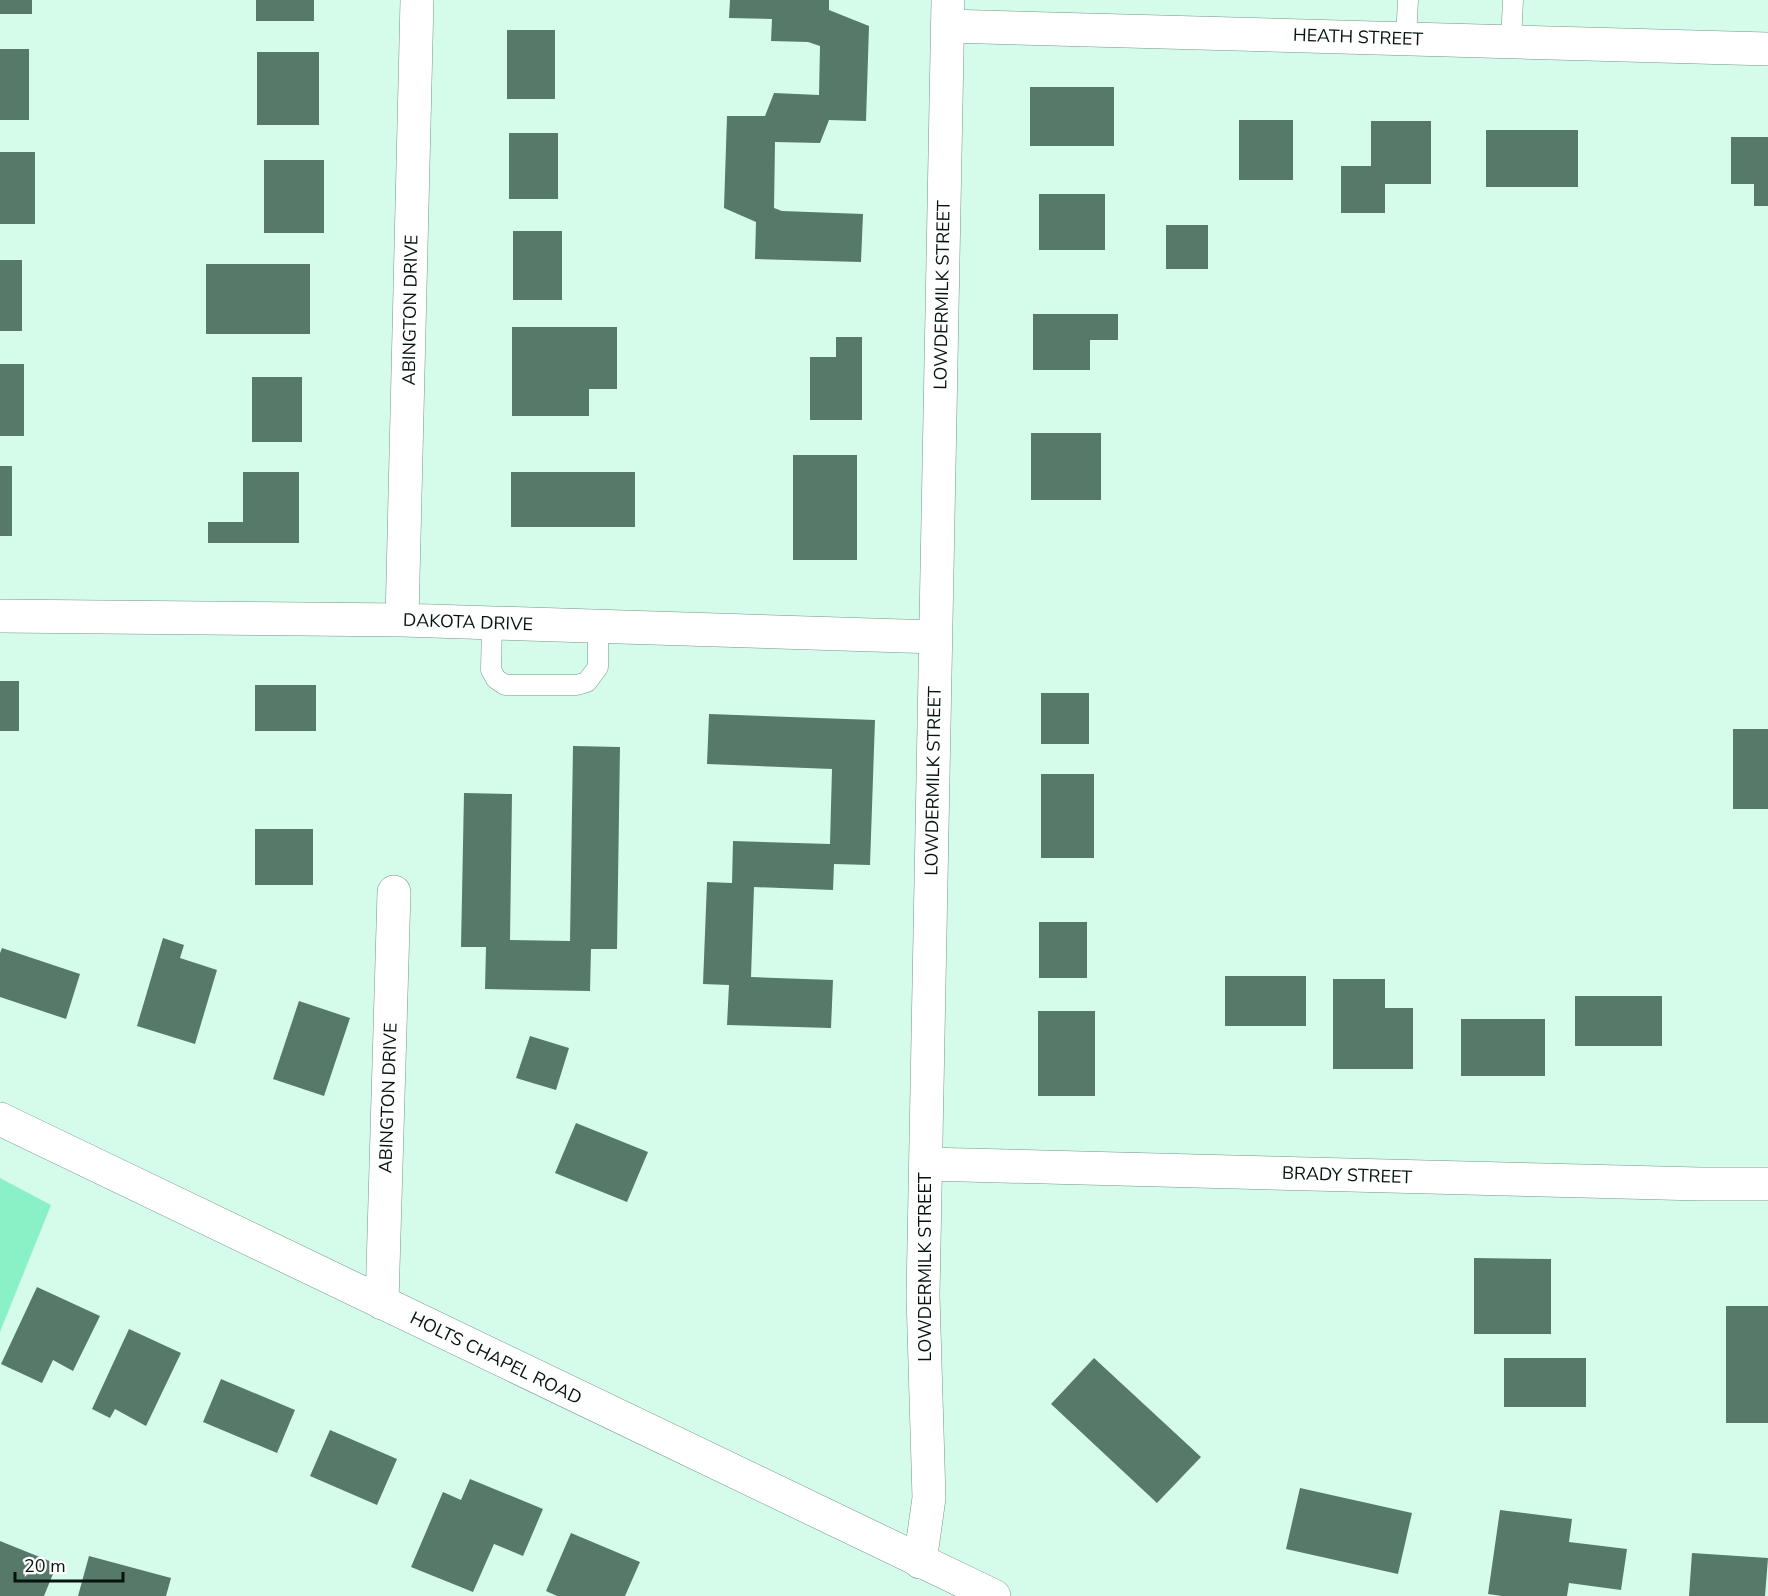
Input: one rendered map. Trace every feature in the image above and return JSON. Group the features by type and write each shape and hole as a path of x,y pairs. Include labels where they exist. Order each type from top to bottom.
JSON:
{"street":[{"name":"ABINGTON DRIVE","path":"402,620 417,0"},
{"name":"HEATH STREET","path":"947,13 1406,39 1768,50"},
{"name":"LOWDERMILK STREET","path":"920,1562 929,1498 923,1296 947,13"},
{"name":"DAKOTA DRIVE","path":"0,616 402,620 936,637"},
{"name":"ABINGTON DRIVE","path":"382,1303 394,892"},
{"name":"HOLTS CHAPEL ROAD","path":"0,1119 994,1596"},
{"name":"BRADY STREET","path":"926,1164 1768,1184"}],"lane":[{"path":"1406,39 1408,0"},
{"path":"1511,42 1513,0"},
{"path":"492,623 491,670 496,680 505,685 561,686 587,682 598,667 598,626"}],"green space":[{"path":"0,1178 51,1205 0,1332"}],"building":[{"path":"0,0 32,0 32,14 0,14"},
{"path":"256,0 314,0 314,21 256,21"},
{"path":"730,0 829,0 829,10 869,26 866,121 829,120 820,143 775,142 774,208 782,211 863,214 861,262 755,259 756,222 724,208 727,116 765,116 774,93 819,95 820,46 808,42 771,41 772,19 729,18"},
{"path":"507,30 555,30 555,99 507,99"},
{"path":"0,49 29,49 29,120 0,120"},
{"path":"257,52 319,52 319,125 257,125"},
{"path":"1030,87 1114,87 1114,146 1030,146"},
{"path":"1239,120 1293,120 1293,180 1239,180"},
{"path":"1371,121 1431,121 1431,184 1385,184 1385,213 1341,213 1341,166 1371,166"},
{"path":"1486,130 1578,130 1578,187 1486,187"},
{"path":"509,133 558,133 558,199 509,199"},
{"path":"1731,137 1768,137 1768,206 1754,206 1754,184 1731,184"},
{"path":"0,152 35,152 35,224 0,224"},
{"path":"264,160 324,160 324,233 264,233"},
{"path":"1039,194 1105,194 1105,250 1039,250"},
{"path":"1166,225 1208,225 1208,269 1166,269"},
{"path":"513,231 562,231 562,300 513,300"},
{"path":"0,260 22,260 22,331 0,331"},
{"path":"206,264 310,264 310,334 206,334"},
{"path":"1033,314 1118,314 1118,340 1090,340 1090,370 1033,370"},
{"path":"512,327 617,327 617,389 589,389 589,416 512,416"},
{"path":"836,337 862,337 862,420 810,420 810,357 836,357"},
{"path":"0,364 24,364 24,436 0,436"},
{"path":"252,377 302,377 302,442 252,442"},
{"path":"1031,433 1101,433 1101,500 1031,500"},
{"path":"793,455 857,455 857,560 793,560"},
{"path":"0,466 12,466 12,536 0,536"},
{"path":"243,472 299,472 299,543 208,543 208,522 243,522"},
{"path":"511,472 635,472 635,527 511,527"},
{"path":"0,681 19,681 19,731 0,731"},
{"path":"255,685 316,685 316,731 255,731"},
{"path":"1041,693 1089,693 1089,744 1041,744"},
{"path":"709,714 875,720 870,865 834,864 833,890 754,887 751,977 833,980 831,1028 727,1025 729,985 703,984 707,882 732,883 733,841 830,844 832,769 707,764"},
{"path":"1733,729 1768,729 1768,809 1733,809"},
{"path":"573,746 620,747 617,949 591,949 590,991 485,989 486,947 461,947 464,793 512,794 510,940 570,941"},
{"path":"1041,774 1094,774 1094,858 1041,858"},
{"path":"255,829 313,829 313,885 255,885"},
{"path":"1039,922 1087,922 1087,978 1039,978"},
{"path":"163,938 184,945 180,958 217,970 195,1044 137,1026"},
{"path":"2,948 80,974 66,1019 0,997"},
{"path":"1225,976 1306,976 1306,1026 1225,1026"},
{"path":"1333,979 1385,979 1385,1008 1413,1008 1413,1069 1333,1069"},
{"path":"1575,996 1662,996 1662,1046 1575,1046"},
{"path":"299,1001 350,1018 324,1096 273,1079"},
{"path":"1038,1011 1095,1011 1095,1096 1038,1096"},
{"path":"1461,1019 1545,1019 1545,1076 1461,1076"},
{"path":"530,1036 569,1048 556,1090 516,1078"},
{"path":"576,1123 648,1152 627,1202 555,1173"},
{"path":"1474,1258 1551,1259 1551,1334 1474,1334"},
{"path":"37,1287 100,1316 73,1371 53,1360 42,1383 1,1364"},
{"path":"1726,1306 1768,1306 1768,1423 1726,1423"},
{"path":"129,1329 181,1353 146,1426 115,1409 110,1418 92,1409"},
{"path":"1094,1358 1201,1457 1157,1503 1051,1404"},
{"path":"1504,1358 1586,1358 1586,1407 1504,1407"},
{"path":"221,1379 295,1410 277,1453 203,1422"},
{"path":"330,1430 397,1459 377,1505 310,1476"},
{"path":"470,1479 543,1509 523,1556 494,1544 473,1592 411,1567 443,1492 461,1500"},
{"path":"1300,1488 1412,1513 1398,1574 1286,1549"},
{"path":"1500,1510 1572,1519 1569,1542 1627,1549 1621,1590 1569,1583 1567,1596 1488,1594"},
{"path":"571,1533 640,1562 625,1596 557,1596 546,1591"},
{"path":"0,1541 57,1564 44,1596 0,1596"},
{"path":"1692,1553 1768,1558 1765,1596 1689,1596"},
{"path":"89,1556 171,1578 166,1596 78,1596"}]}
